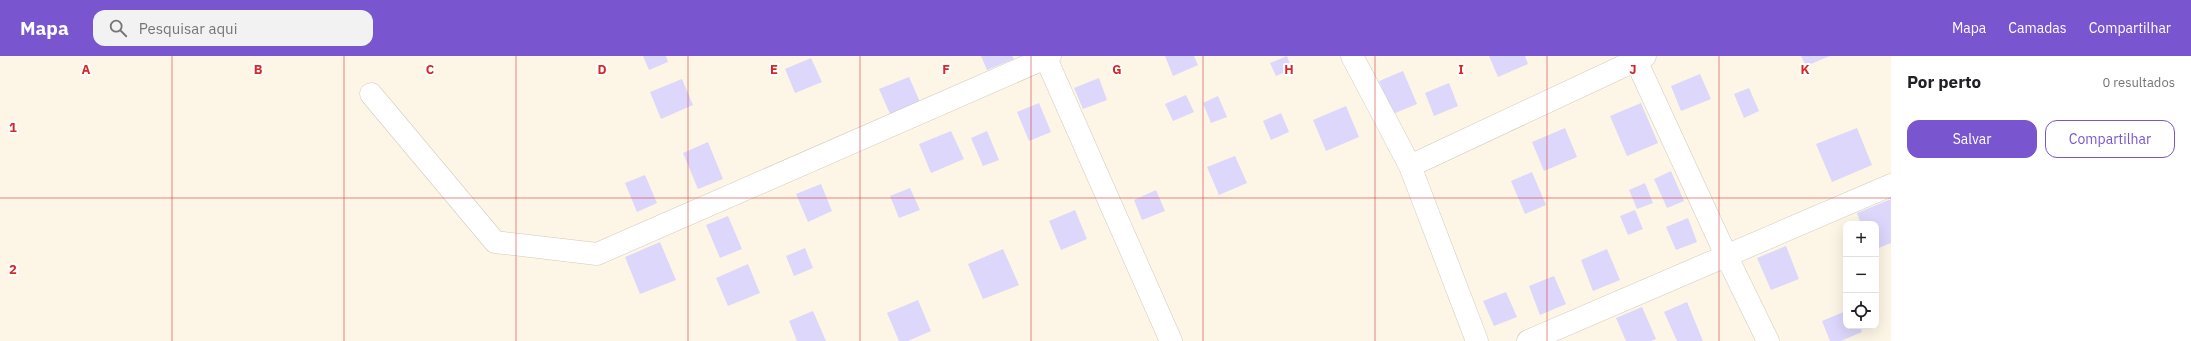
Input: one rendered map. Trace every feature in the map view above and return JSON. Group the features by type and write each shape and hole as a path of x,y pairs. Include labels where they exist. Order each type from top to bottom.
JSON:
{"street":[{"path":"1352,56 1410,166 1477,341"},
{"path":"371,94 495,242 597,254 1047,57 1171,341"},
{"path":"1410,166 1638,57 1726,255 1768,341"},
{"path":"1528,341 1891,185"}],"building":[{"path":"643,56 666,56 668,62 649,70"},
{"path":"981,56 1012,56 1014,59 987,70"},
{"path":"1165,56 1194,56 1198,65 1173,76"},
{"path":"1287,56 1292,69 1276,76 1270,63"},
{"path":"1489,56 1525,56 1528,64 1498,77"},
{"path":"1801,56 1830,56 1806,66"},
{"path":"811,58 822,82 795,93 785,69"},
{"path":"1403,71 1417,104 1393,114 1379,81"},
{"path":"1700,74 1711,99 1681,111 1671,86"},
{"path":"909,77 920,102 890,114 879,89"},
{"path":"1099,78 1107,100 1083,109 1074,88"},
{"path":"682,79 693,105 661,119 650,92"},
{"path":"1449,83 1458,106 1434,116 1425,93"},
{"path":"1749,88 1759,111 1744,118 1734,94"},
{"path":"1186,95 1194,112 1173,121 1165,104"},
{"path":"1218,96 1227,117 1211,123 1203,103"},
{"path":"1039,103 1051,132 1029,141 1017,112"},
{"path":"1641,103 1658,143 1627,156 1610,116"},
{"path":"1346,106 1359,137 1326,151 1313,120"},
{"path":"1281,113 1289,132 1271,140 1263,121"},
{"path":"1565,128 1577,157 1544,171 1532,142"},
{"path":"1857,128 1872,165 1832,182 1816,144"},
{"path":"951,131 964,159 931,173 919,144"},
{"path":"987,131 999,160 983,166 971,138"},
{"path":"708,142 723,179 698,189 683,153"},
{"path":"1235,156 1247,183 1219,195 1207,167"},
{"path":"1671,171 1684,201 1667,208 1654,179"},
{"path":"1532,172 1546,205 1525,214 1511,181"},
{"path":"645,175 657,203 637,212 625,183"},
{"path":"1645,183 1653,203 1637,209 1629,190"},
{"path":"821,184 832,211 808,222 796,194"},
{"path":"910,188 920,210 899,218 890,196"},
{"path":"1156,190 1165,211 1142,220 1134,200"},
{"path":"1891,199 1891,243 1879,248 1879,221 1860,221 1857,213"},
{"path":"1075,210 1087,239 1061,250 1049,221"},
{"path":"1635,210 1643,229 1628,235 1620,216"},
{"path":"728,216 742,249 720,258 706,225"},
{"path":"1688,218 1697,242 1676,250 1666,227"},
{"path":"660,242 676,280 640,294 625,257"},
{"path":"1786,246 1799,279 1771,290 1757,258"},
{"path":"805,248 813,268 794,276 786,256"},
{"path":"1003,249 1019,285 983,299 968,264"},
{"path":"1607,249 1620,280 1593,291 1581,260"},
{"path":"748,264 760,293 728,306 716,278"},
{"path":"1554,276 1566,304 1540,315 1529,286"},
{"path":"1506,292 1517,317 1494,326 1483,301"},
{"path":"918,300 931,331 908,341 899,341 887,313"},
{"path":"1687,302 1703,341 1677,341 1664,312"},
{"path":"1642,307 1656,339 1651,341 1626,341 1616,318"},
{"path":"813,311 826,341 797,341 789,321"},
{"path":"1843,312 1843,329 1861,329 1862,332 1841,341 1830,341 1822,321"}]}
